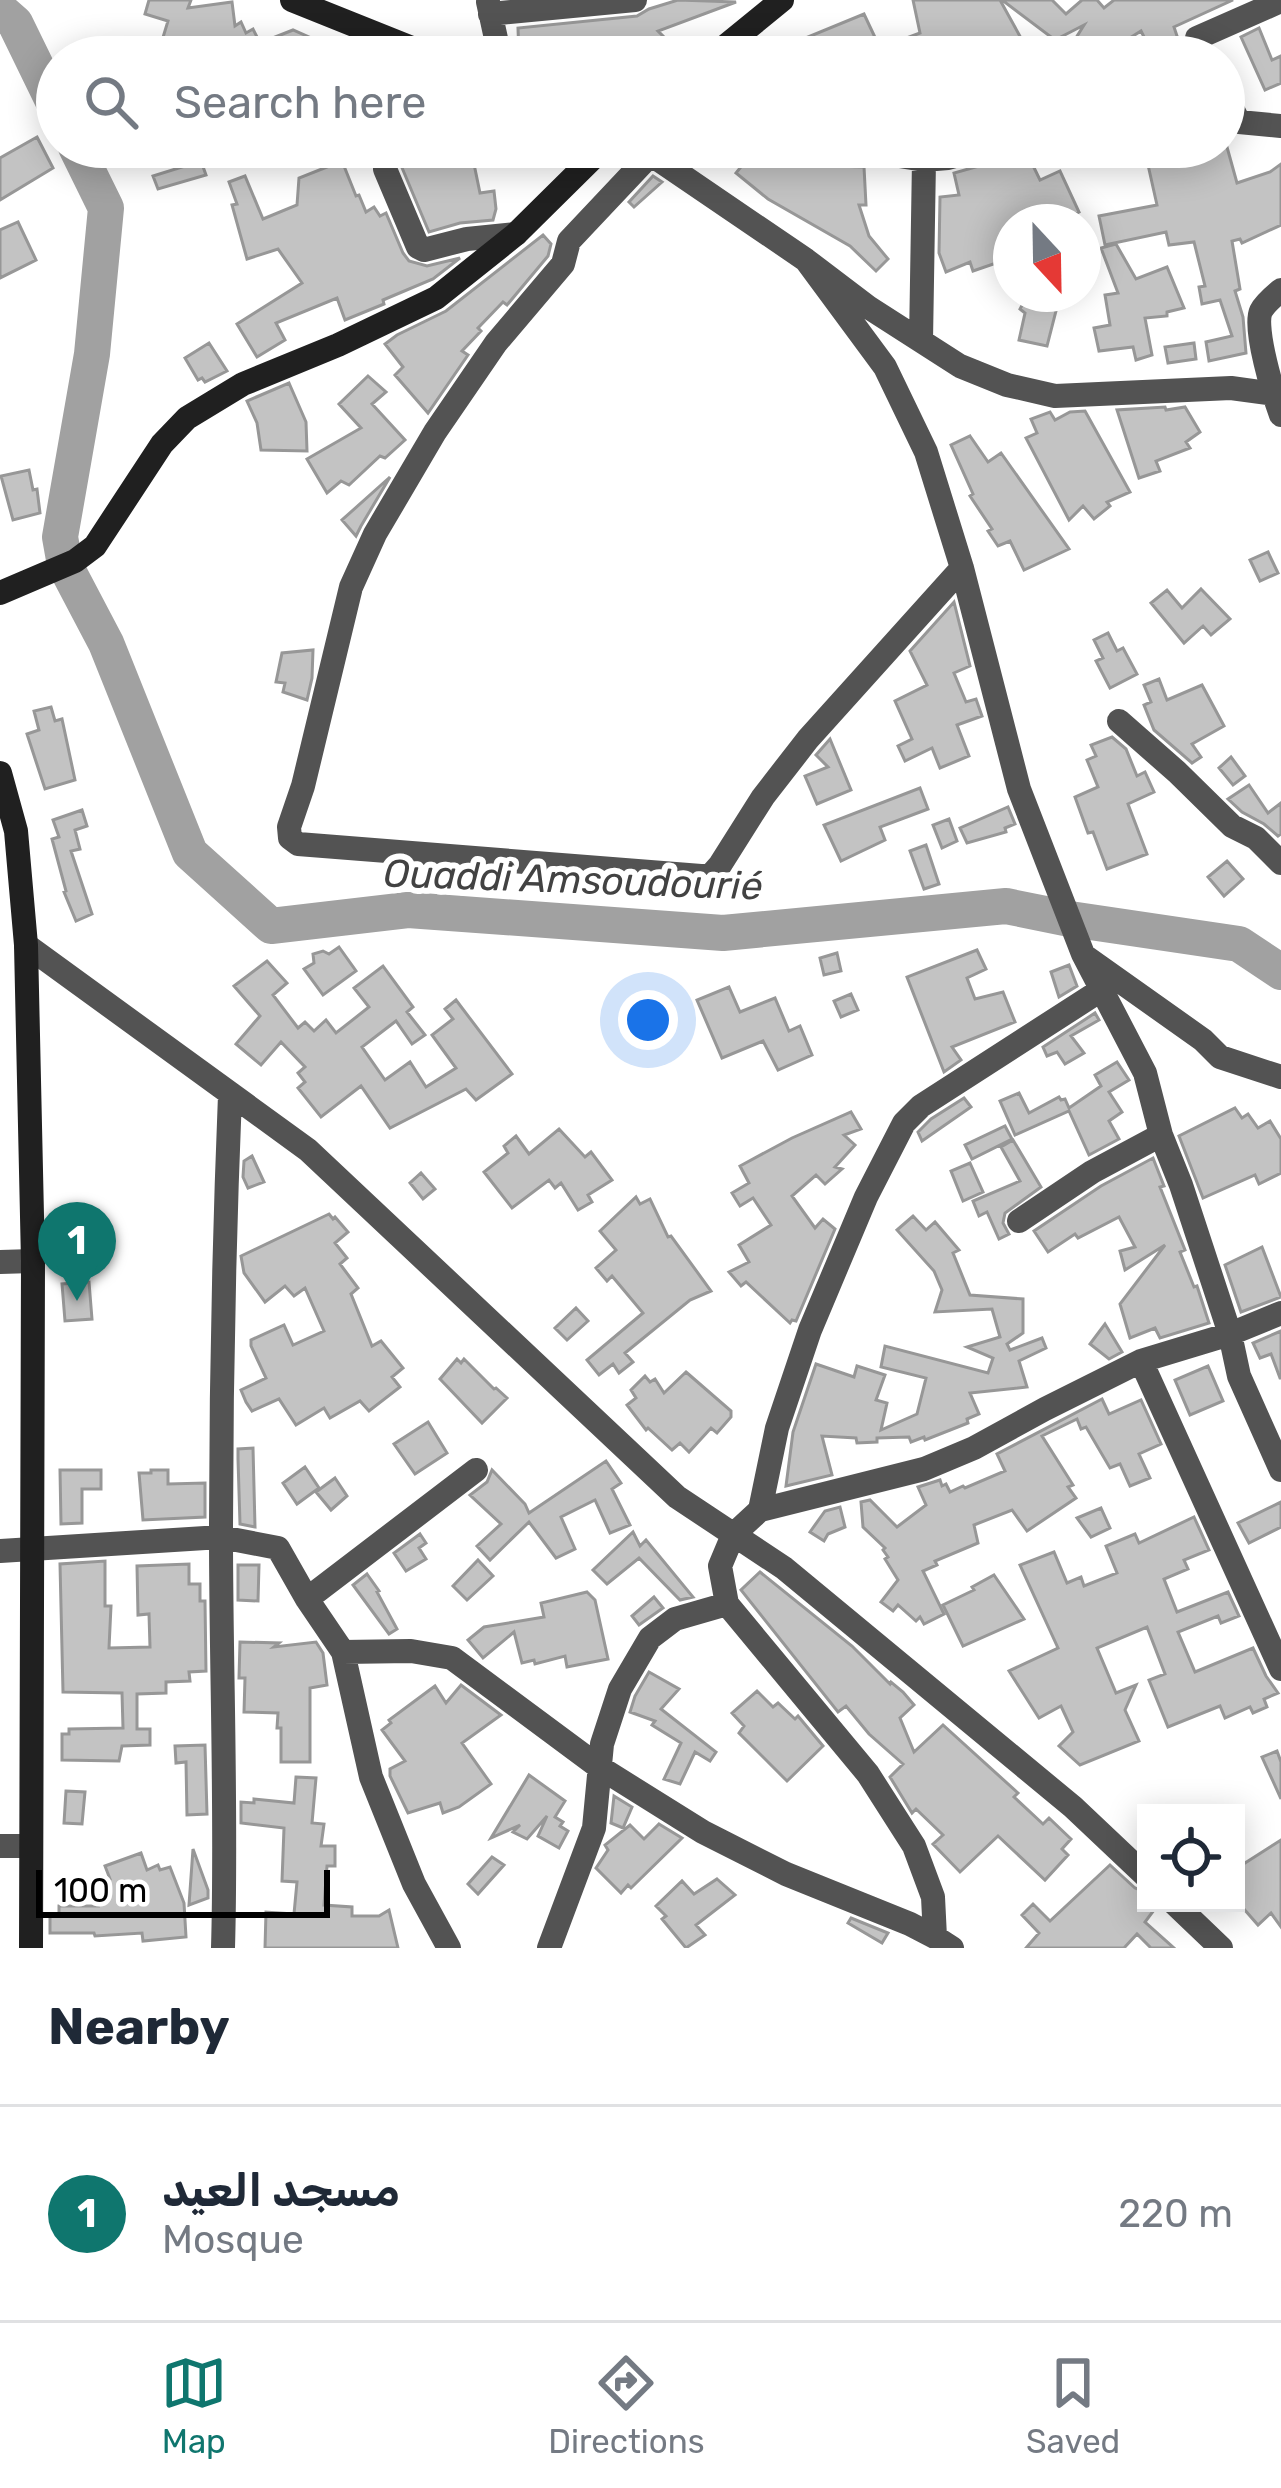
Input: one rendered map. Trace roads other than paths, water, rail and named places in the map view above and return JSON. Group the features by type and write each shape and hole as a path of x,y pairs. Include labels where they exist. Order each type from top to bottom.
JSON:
{"street":[{"path":"292,0 382,36"},
{"path":"489,7 635,0"},
{"path":"1202,36 1281,1"},
{"path":"736,36 774,3"},
{"path":"1245,123 1281,126"},
{"path":"0,593 75,561 95,546 162,444 187,418 243,384 436,298 516,234 583,168"},
{"path":"630,168 569,241 563,264 496,343 435,432 375,534 351,587 290,838 298,844 712,874 808,739 962,568"},
{"path":"671,168 960,367 1007,385 1055,395 1231,388 1278,401 1258,322 1262,308 1281,290"},
{"path":"921,340 924,168"},
{"path":"385,169 418,247 424,250 467,238 516,234"},
{"path":"806,260 885,367 926,452 962,568 1019,789 1083,954 1145,1073 1161,1135 1230,1334 1239,1376 1281,1471"},
{"path":"1119,721 1232,826 1256,838 1281,863"},
{"path":"0,772 16,831 26,945 33,1261 31,1948"},
{"path":"26,945 308,1150 677,1497 784,1568 1073,1807 1137,1867"},
{"path":"1083,954 1220,1057 1281,1078"},
{"path":"760,1510 777,1428 810,1330 866,1197 904,1123 921,1106 1101,990"},
{"path":"223,1948 221,1537 230,1095"},
{"path":"1019,1221 1092,1172 1161,1135"},
{"path":"0,1262 33,1261"},
{"path":"943,1942 914,1846 868,1774 727,1604 720,1566 733,1535 760,1510 924,1469 1141,1361 1281,1313"},
{"path":"1141,1361 1281,1669"},
{"path":"308,1600 476,1470"},
{"path":"0,1551 221,1537 278,1548 343,1652 370,1777 414,1884 449,1948"},
{"path":"550,1948 594,1828 602,1744 620,1689 650,1637 675,1619 727,1604"},
{"path":"343,1652 411,1651 452,1658 599,1767 703,1832 943,1942"},
{"path":"0,1846 30,1846"},
{"path":"1183,1912 1221,1948"}],"waterway":[{"name":"Ouaddi Amsoudourié","path":"0,10 15,23 36,66"},
{"name":"Ouaddi Amsoudourié","path":"86,168 106,208 92,354 60,537 65,565 106,643 190,853 271,926 408,910 723,933 1006,906 1239,944 1281,972"}],"place":[{"name":"مسجد العيد","path":"77,1301"}]}
